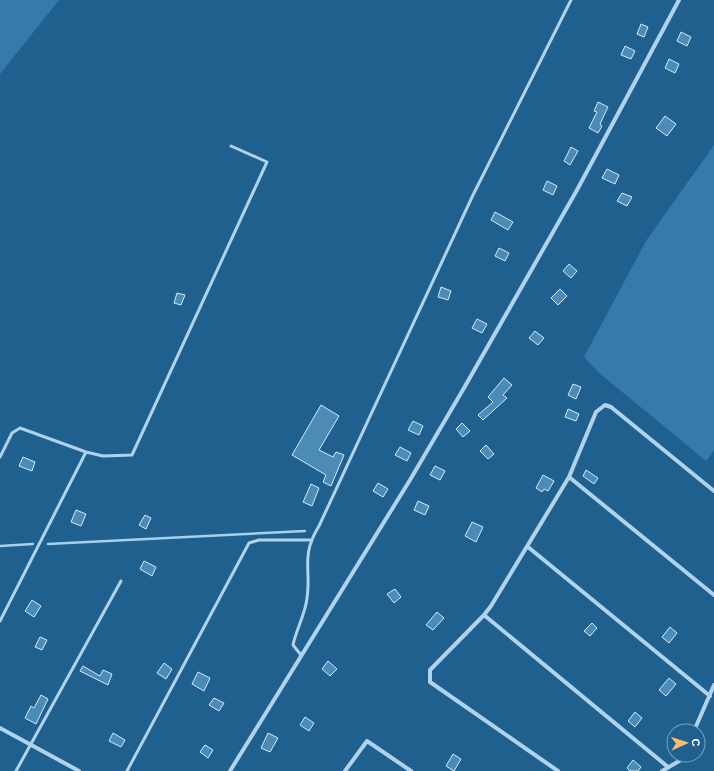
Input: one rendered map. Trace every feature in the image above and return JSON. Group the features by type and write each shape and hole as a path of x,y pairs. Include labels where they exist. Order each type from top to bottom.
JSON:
{"street":[{"path":"231,771 410,480 461,394 577,190 679,0"},
{"path":"558,771 430,682 430,670 484,615 528,547 569,477 596,412 605,405 611,407 714,491"},
{"path":"569,477 714,595"},
{"path":"528,547 710,696"},
{"path":"484,615 668,767"},
{"path":"698,723 714,685"},
{"path":"0,728 79,771"},
{"path":"345,771 367,741 411,771"},
{"path":"662,771 675,763"}],"lane":[{"path":"301,655 293,645 306,605 308,593 306,560 310,540 319,526 473,195 571,0"},
{"path":"0,457 12,433 20,428 86,452 103,456 132,455 268,162 231,146"},
{"path":"0,621 86,452"},
{"path":"127,771 249,543 259,540 310,540"},
{"path":"16,771 121,581"}],"shaded area":[{"path":"0,0 59,0 0,74"},
{"path":"714,145 714,451 706,461 598,372 584,357 646,241"}],"building":[{"path":"641,24 648,27 644,37 637,34"},
{"path":"681,32 691,37 687,46 677,41"},
{"path":"625,46 635,51 631,59 621,55"},
{"path":"669,59 679,64 675,73 665,68"},
{"path":"598,102 608,107 600,124 602,126 598,133 589,128 597,112 594,111"},
{"path":"665,116 676,124 667,136 656,128"},
{"path":"571,147 578,151 570,165 564,161"},
{"path":"607,169 619,175 615,184 602,178"},
{"path":"547,181 557,186 553,195 543,190"},
{"path":"622,193 632,197 627,206 617,201"},
{"path":"495,212 513,222 508,230 491,220"},
{"path":"499,248 509,253 505,261 495,256"},
{"path":"569,264 577,271 571,278 563,271"},
{"path":"441,287 451,291 448,300 438,297"},
{"path":"560,289 567,296 558,305 551,298"},
{"path":"177,293 185,295 181,305 174,303"},
{"path":"477,319 487,324 482,333 472,328"},
{"path":"535,331 544,338 538,345 529,338"},
{"path":"504,378 512,385 503,395 507,398 483,420 478,415 493,402 488,397"},
{"path":"573,384 581,387 576,399 568,395"},
{"path":"321,405 339,416 319,450 333,457 336,452 344,455 331,486 323,482 326,475 292,455"},
{"path":"568,409 579,414 576,421 565,417"},
{"path":"413,421 423,426 419,435 408,430"},
{"path":"462,423 470,431 463,437 456,429"},
{"path":"486,445 494,454 488,459 480,451"},
{"path":"400,447 411,453 407,461 395,455"},
{"path":"23,457 35,462 32,471 19,466"},
{"path":"435,466 445,471 440,480 430,475"},
{"path":"586,470 598,478 594,484 583,476"},
{"path":"543,475 554,481 548,491 544,489 542,492 536,488"},
{"path":"378,483 388,489 383,497 373,491"},
{"path":"311,484 319,488 312,506 303,502"},
{"path":"418,501 429,506 425,515 414,510"},
{"path":"76,510 86,514 81,526 71,522"},
{"path":"145,515 151,518 146,529 139,525"},
{"path":"472,522 483,527 476,542 465,536"},
{"path":"144,561 156,567 152,576 140,569"},
{"path":"395,589 401,597 394,603 387,594"},
{"path":"32,600 41,606 34,617 25,611"},
{"path":"437,612 444,618 433,630 426,625"},
{"path":"592,623 597,628 590,636 584,631"},
{"path":"670,627 677,633 669,643 662,637"},
{"path":"40,637 47,640 42,650 35,647"},
{"path":"328,661 337,669 330,676 322,669"},
{"path":"164,663 172,669 166,679 157,673"},
{"path":"83,666 100,676 103,670 112,674 108,685 80,671"},
{"path":"198,672 210,678 204,691 192,684"},
{"path":"669,678 676,684 666,696 659,690"},
{"path":"41,695 48,699 36,724 25,718 31,706 34,708"},
{"path":"214,698 224,703 219,711 209,705"},
{"path":"635,712 642,718 635,727 628,721"},
{"path":"305,717 314,723 309,731 300,725"},
{"path":"113,733 125,740 121,747 109,741"},
{"path":"268,733 278,738 270,752 261,748"},
{"path":"205,745 213,750 208,758 200,752"},
{"path":"453,754 461,759 454,771 446,766"},
{"path":"633,760 641,767 638,771 630,771 627,768"}],"waterway":[{"path":"48,544 305,531"},
{"path":"0,546 33,544"}]}
